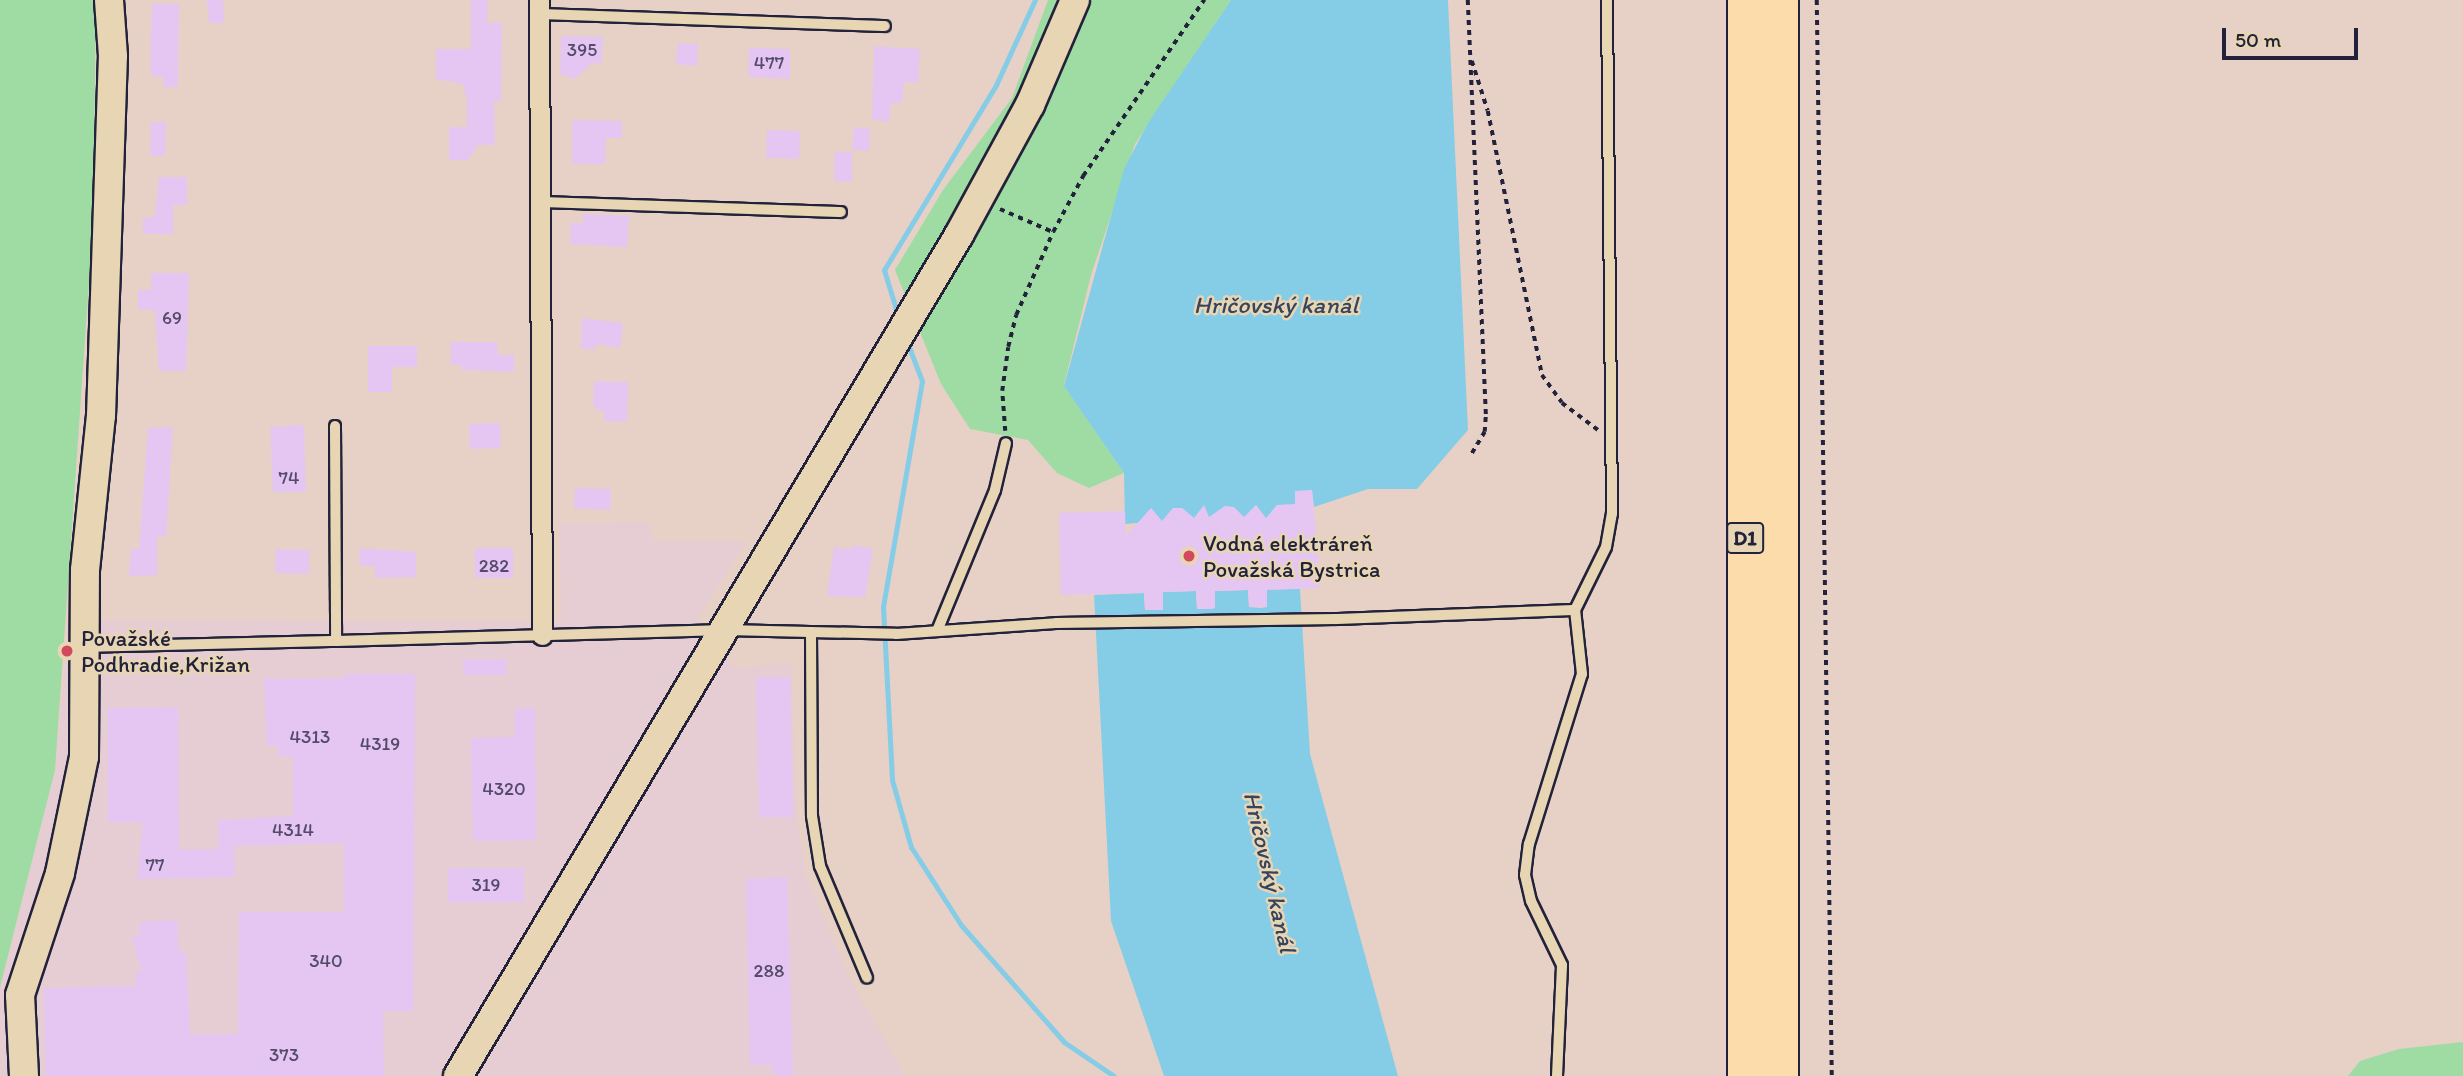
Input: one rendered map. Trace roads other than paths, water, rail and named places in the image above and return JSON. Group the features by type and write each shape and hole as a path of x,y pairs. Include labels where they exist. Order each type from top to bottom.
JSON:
{"highway":[{"name":"D1","path":"1745,0 1745,1076"},
{"name":"D1","path":"1780,0 1780,1076"}],"main road":[{"path":"24,1076 20,995 60,873 84,757 82,648 86,545 101,416 113,56 109,0"},
{"path":"458,1076 980,200 1046,71 1075,0"}],"street":[{"path":"539,7 542,635"}],"lane":[{"path":"1557,1076 1562,965 1531,901 1525,875 1528,845 1582,674 1575,610 1606,547 1612,514 1607,0"},
{"path":"539,7 884,26"},
{"path":"540,202 841,212"},
{"path":"335,426 336,641"},
{"path":"937,631 995,491 1006,443"},
{"path":"82,648 726,630 896,634 1056,623 1336,619 1575,610"},
{"path":"811,632 812,816 820,866 867,978"}],"water":[{"name":"Hričovský kanál","path":"1231,0 1448,0 1468,430 1417,489 1368,489 1314,507 1312,491 1297,491 1295,513 1275,519 1258,520 1256,506 1253,520 1237,520 1236,509 1226,506 1223,521 1185,522 1184,510 1173,508 1171,522 1154,523 1150,509 1149,522 1125,524 1124,473 1064,386 1124,169 1148,123"},
{"name":"Hričovský kanál","path":"1267,589 1300,589 1310,754 1398,1076 1164,1076 1111,921 1094,595 1144,593 1145,610 1157,610 1162,592 1196,591 1197,608 1209,609 1215,608 1215,591 1248,590 1249,607 1261,608 1267,607"}],"waterway":[{"path":"899,319 884,270 996,85 1035,0"},
{"path":"907,342 922,381 883,607 892,780 911,847 961,925 1064,1042 1114,1076"}],"place":[{"name":"Vodná elektráreň Považská Bystrica","path":"1189,556"},
{"name":"Považské Podhradie,Križan","path":"67,651"}]}
